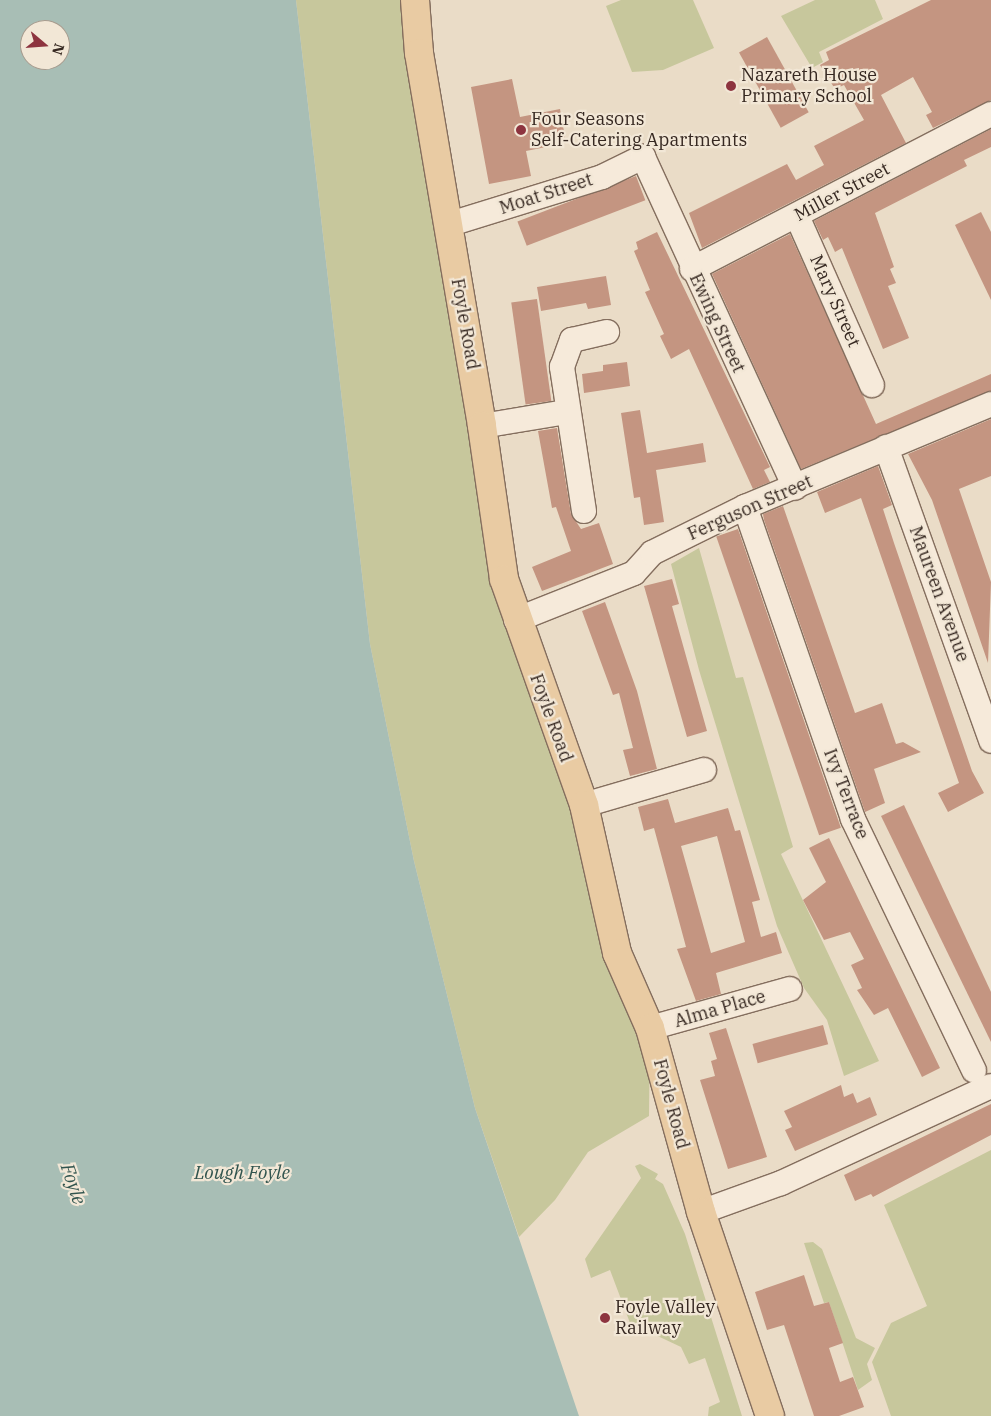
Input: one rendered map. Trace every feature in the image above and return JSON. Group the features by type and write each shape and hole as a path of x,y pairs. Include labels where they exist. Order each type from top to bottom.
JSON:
{"main road":[{"name":"Foyle Road","path":"415,0 419,53 482,426 504,579 516,620 584,805 617,953 650,1028 701,1212 770,1416"}],"street":[{"name":"Miller Street","path":"692,269 991,114"},
{"name":"Moat Street","path":"447,225 602,176 643,157"},
{"name":"Ewing Street","path":"643,157 692,269 795,488"},
{"name":"Mary Street","path":"797,216 872,385"},
{"path":"584,511 567,412 562,367 572,340 607,332"},
{"name":"Ferguson Street","path":"516,620 634,573 652,553 746,507 991,404"},
{"path":"482,426 567,412"},
{"name":"Maureen Avenue","path":"886,447 991,741"},
{"name":"Ivy Terrace","path":"746,507 853,819 974,1070"},
{"path":"584,805 704,770"},
{"name":"Alma Place","path":"650,1028 790,990"},
{"path":"701,1212 781,1183 991,1086"}],"green space":[{"path":"296,0 415,0 504,579 650,1028 649,1116 588,1152 555,1200 519,1237 475,1108 414,861 370,644"},
{"path":"621,0 693,0 714,48 663,70 632,72 606,6"},
{"path":"815,0 875,0 883,19 819,52 823,62 812,68 781,16"},
{"path":"699,548 736,678 743,677 793,847 781,854 879,1061 844,1076 827,1020 804,988 777,926 699,670 671,564"},
{"path":"991,1150 991,1416 891,1416 872,1362 891,1323 927,1306 884,1205"},
{"path":"640,1164 658,1174 655,1179 663,1184 685,1234 742,1416 708,1416 709,1407 720,1402 705,1358 689,1364 681,1347 630,1323 610,1270 591,1278 585,1259 641,1178 635,1166"},
{"path":"813,1242 822,1249 856,1338 875,1348 867,1364 872,1380 858,1390 829,1302 824,1303 804,1243"}],"water":[{"name":"Lough Foyle","path":"0,0 296,0 370,644 414,861 475,1108 579,1416 0,1416"}],"building":[{"path":"931,0 991,0 991,100 933,128 926,115 932,112 913,77 881,95 906,143 702,248 689,213 787,164 796,180 824,165 814,146 864,120 844,85 835,89 820,65 829,60 826,52"},
{"path":"767,37 809,112 781,128 739,53"},
{"name":"Four Seasons Self-Catering Apartments","path":"512,79 520,117 560,109 566,143 526,151 531,176 489,184 471,87"},
{"path":"991,129 991,147 964,160 967,166 875,213 894,267 890,269 896,283 888,286 909,338 883,349 842,248 835,252 828,237 823,240 814,221"},
{"path":"636,176 645,200 527,246 517,222"},
{"path":"981,212 991,232 991,300 955,225"},
{"path":"657,232 770,467 764,470 770,482 753,489 689,349 671,359 660,336 664,334 645,292 650,290 634,251 638,249 636,242"},
{"path":"790,234 876,424 991,374 991,391 801,469 712,274"},
{"path":"606,276 611,305 588,309 586,303 541,311 537,287"},
{"path":"537,299 551,401 526,405 511,303"},
{"path":"627,362 630,386 584,393 582,374 603,371 603,365"},
{"path":"640,410 647,453 703,443 706,462 656,470 664,522 644,525 640,497 634,498 621,413"},
{"path":"991,419 991,476 959,489 991,582 988,663 932,500 908,454"},
{"path":"557,428 571,514 581,529 599,523 613,564 542,591 532,567 571,551 556,507 552,508 538,431"},
{"path":"878,466 892,505 883,509 894,543 972,771 984,793 948,812 938,793 959,783 861,498 825,513 817,492"},
{"path":"783,506 855,713 882,703 896,744 903,742 921,752 874,769 885,803 865,812 764,520 763,514"},
{"path":"738,529 841,828 819,835 716,536"},
{"path":"672,579 679,604 672,606 707,731 687,737 644,586"},
{"path":"605,602 637,691 657,769 630,776 623,750 633,748 619,693 613,695 582,611"},
{"path":"668,799 675,823 728,808 735,831 740,830 760,900 752,902 761,937 776,932 782,953 716,973 721,994 696,1001 677,949 686,947 654,828 644,831 638,807","holes":["717,836 745,942 711,953 681,846"]},
{"path":"904,805 991,992 991,1042 881,816"},
{"path":"829,838 940,1068 922,1077 888,1008 874,1015 857,990 862,988 851,965 864,959 850,932 824,940 803,900 826,882 809,848"},
{"path":"823,1025 828,1044 758,1063 752,1044"},
{"path":"726,1028 767,1157 728,1169 700,1080 715,1076 711,1061 717,1059 709,1033"},
{"path":"841,1085 844,1097 853,1093 857,1103 870,1097 877,1115 795,1151 785,1130 792,1127 784,1111"},
{"path":"991,1104 991,1135 873,1197 871,1194 855,1201 844,1175"},
{"path":"804,1275 814,1306 829,1302 843,1343 829,1348 840,1382 853,1377 864,1407 839,1416 814,1416 784,1325 767,1330 755,1292"}],"place":[{"name":"Nazareth House Primary School","path":"731,86"},
{"name":"Four Seasons Self-Catering Apartments","path":"521,130"},
{"name":"Foyle Valley Railway","path":"605,1318"}],"water label":[{"name":"Foyle","path":"73,1184"}]}
